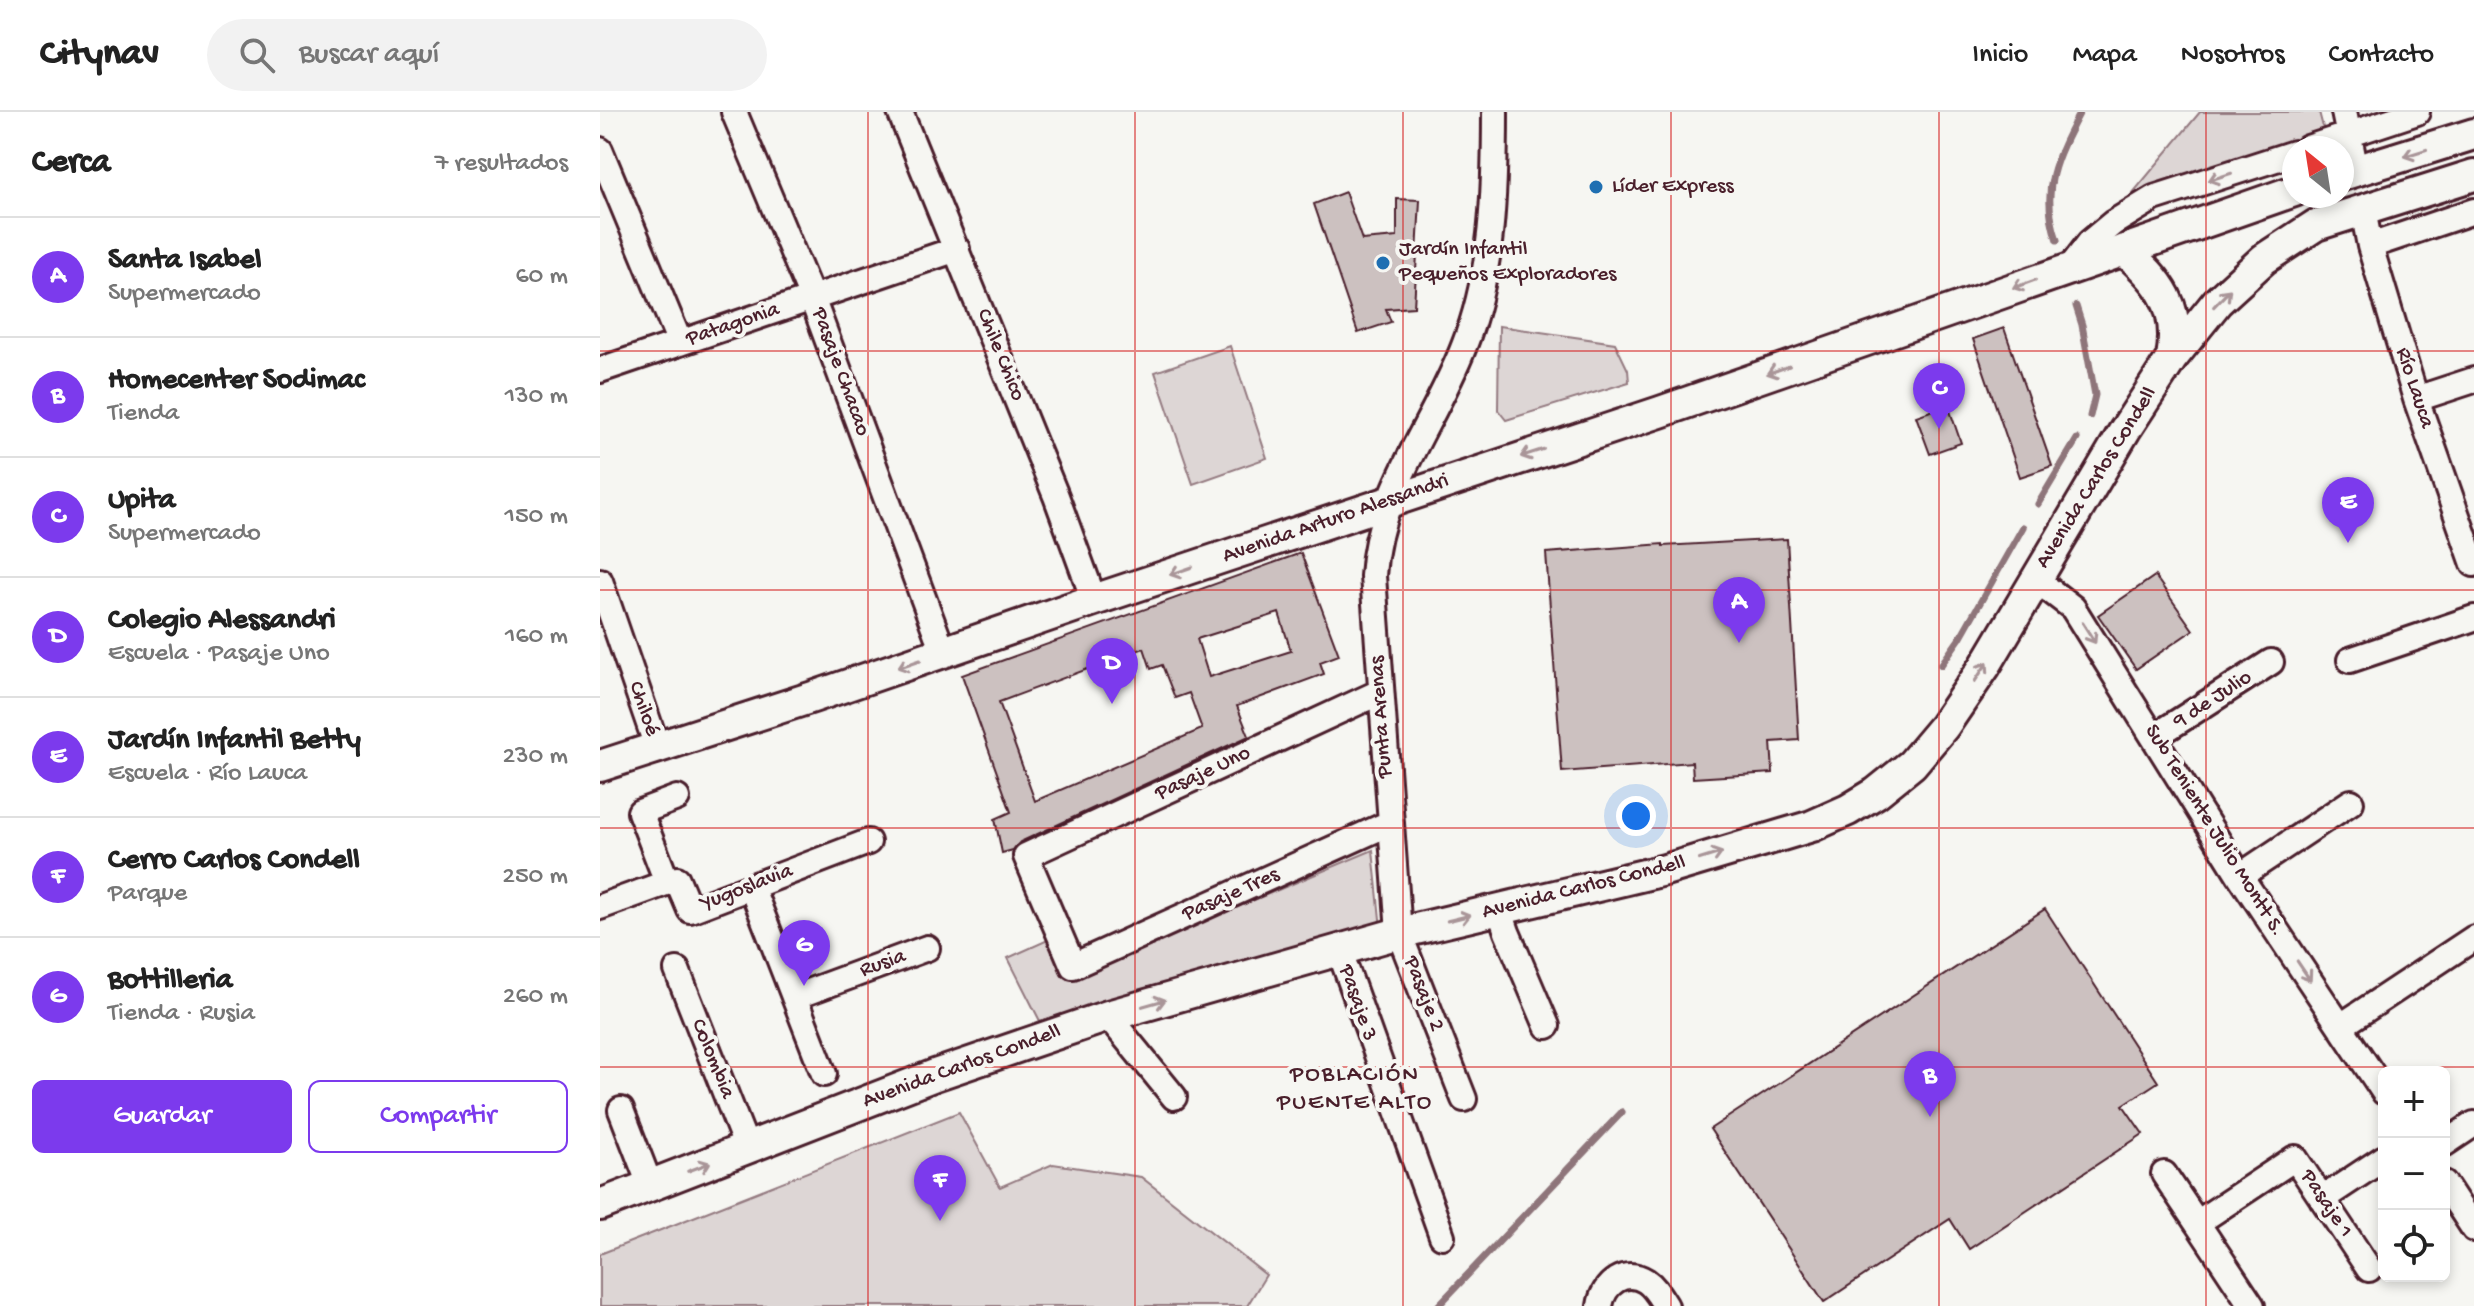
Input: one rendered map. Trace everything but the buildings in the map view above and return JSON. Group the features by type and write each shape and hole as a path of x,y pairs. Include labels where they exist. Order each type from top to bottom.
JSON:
{"main road":[{"path":"2354,186 2474,134"},
{"path":"2354,188 2474,175"},
{"name":"Avenida Arturo Alessandri","path":"600,766 1660,412 2282,195"},
{"name":"Avenida Carlos Condell","path":"600,1205 935,1075 1108,1016 1399,933 1665,870 1812,826 1848,810 1876,793 1912,764 1944,726 1985,666 2125,430 2198,324 2239,280 2289,241 2316,225 2331,208"},
{"path":"2124,250 2147,269 2166,296 2175,327 2172,358"}],"street":[{"name":"Pasaje Chacao","path":"734,112 812,298 937,635"},
{"name":"Chile Chico","path":"900,112 1056,496 1094,600"},
{"name":"Punta Arenas","path":"1399,933 1373,576 1377,537 1388,502 1418,438 1451,379 1477,310 1491,222 1495,112"},
{"path":"2327,136 2347,123 2417,112"},
{"path":"600,150 680,343"},
{"path":"2070,268 2090,242 2113,223 2154,198 2282,157"},
{"name":"Río Lauca","path":"2354,205 2370,246 2416,399 2474,564"},
{"path":"2370,246 2474,211"},
{"name":"Patagonia","path":"600,370 957,249"},
{"path":"2416,399 2474,380"},
{"name":"Sub Teniente Julio Montt S.","path":"2035,579 2073,608 2240,876 2378,1083"},
{"name":"Chiloé","path":"600,581 657,747"},
{"path":"2350,660 2474,618"},
{"name":"9 de Julio","path":"2154,737 2271,662"},
{"name":"Pasaje Uno","path":"1073,966 1026,856 1380,692"},
{"path":"667,882 640,812 677,798"},
{"path":"2240,876 2351,802"},
{"name":"Pasaje Tres","path":"1073,966 1390,823"},
{"name":"Yugoslavia","path":"600,907 677,879 690,910 868,842"},
{"path":"751,886 824,1074"},
{"path":"1499,908 1547,1026"},
{"name":"Pasaje 2","path":"1399,933 1464,1099"},
{"path":"2341,1026 2474,938"},
{"name":"Rusia","path":"794,997 927,948"},
{"name":"Pasaje 3","path":"1339,949 1442,1236"},
{"name":"Colombia","path":"677,970 747,1148"},
{"path":"1108,1016 1174,1097"},
{"path":"621,1110 650,1185"},
{"path":"2450,1140 2474,1124"},
{"name":"Pasaje 1","path":"2197,1223 2295,1158 2369,1269"},
{"path":"2322,1199 2378,1162"},
{"path":"2164,1174 2252,1306"},
{"path":"2450,1192 2474,1229"},
{"path":"1600,1306 1605,1290 1626,1276 1648,1282 1666,1306"}],"shaded area":[{"path":"2200,112 2319,112 2324,131 2309,136 2282,136 2282,145 2132,194"},
{"path":"1499,326 1615,343 1628,370 1629,382 1506,420 1498,410"},
{"path":"1230,346 1267,458 1193,484 1155,372"},
{"path":"1373,850 1381,929 1040,1021 1008,958 1050,939 1067,979"},
{"path":"959,1112 1000,1187 1053,1164 1141,1177 1266,1275 1247,1306 600,1306 600,1254"}],"waterway":[{"path":"2057,240 2052,222 2050,189 2058,158 2080,112"},
{"path":"2076,306 2095,395 2090,416"},
{"path":"2038,504 2077,439"},
{"path":"1941,665 1960,638 2023,527"},
{"path":"1438,1306 1622,1112"}],"place":[{"name":"Líder Express","path":"1596,187"},
{"name":"Jardín Infantil Pequeños Exploradores","path":"1383,263"},
{"name":"Upita","path":"1939,429"},
{"name":"Jardín Infantil Betty","path":"2348,543"},
{"name":"Santa Isabel","path":"1739,643"},
{"name":"Colegio Alessandri","path":"1112,704"},
{"name":"Bottilleria","path":"804,986"},
{"name":"Homecenter Sodimac","path":"1930,1117"},
{"name":"Cerro Carlos Condell","path":"940,1221"}],"district":[{"name":"POBLACIÓN PUENTE ALTO","path":"1355,1089"}]}
